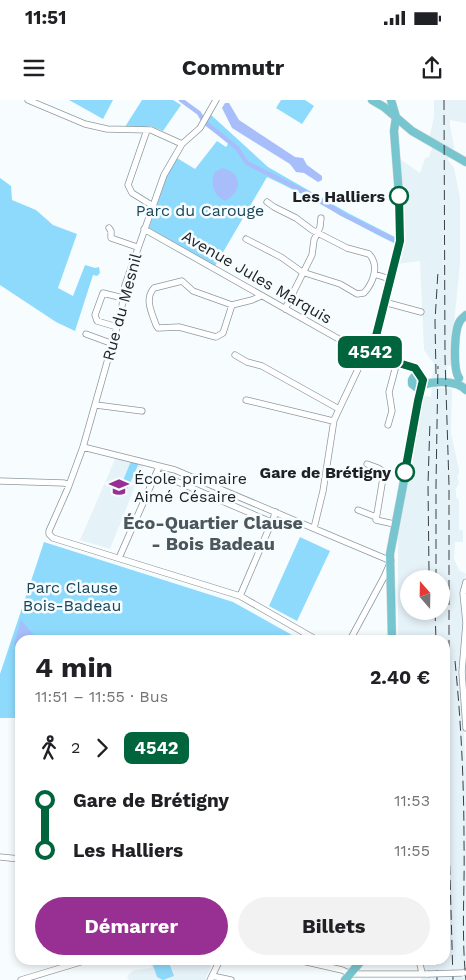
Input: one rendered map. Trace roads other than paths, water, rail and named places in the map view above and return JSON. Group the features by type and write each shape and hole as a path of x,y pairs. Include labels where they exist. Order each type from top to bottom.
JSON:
{"main road":[{"path":"369,354 374,344 400,241 395,121 387,105 372,100"},
{"path":"395,121 466,162"},
{"path":"392,635 390,554 420,380 463,382 456,366 455,346 458,324 466,316"},
{"name":"Avenue Jules Marquis","path":"369,354 413,367 418,370 420,380"},
{"path":"345,980 353,977 359,965"}],"street":[{"path":"28,100 73,120 101,129 147,130 162,134 182,144"},
{"name":"Rue du Mesnil","path":"119,558 53,538 49,534 49,530 83,447 113,344 125,285 164,175 182,144 200,128 216,100"},
{"path":"147,130 128,186 132,193 153,206"},
{"path":"246,239 281,257 302,272 340,284 360,295 366,292 372,283 374,274 373,259 369,254 347,248 267,202"},
{"path":"285,309 312,255 314,240 321,224 321,218"},
{"path":"109,228 111,238 138,247"},
{"name":"Avenue Jules Marquis","path":"144,229 360,352 369,354"},
{"path":"374,274 390,279"},
{"path":"232,305 223,333 216,337 179,328 158,328 148,301 154,288 182,281 193,291 232,305 261,296"},
{"path":"117,328 97,321 95,315 103,294 123,298"},
{"path":"384,302 422,312"},
{"path":"86,334 113,344"},
{"path":"314,528 322,499 333,422 359,367 369,354"},
{"path":"235,355 247,362 262,366 339,409"},
{"path":"388,424 392,411 389,392 397,362"},
{"path":"246,400 333,422"},
{"path":"96,405 142,411"},
{"path":"83,447 160,465 191,476 390,561 384,577 353,635"},
{"path":"367,464 384,472 376,517"},
{"path":"160,465 119,558 240,596 308,635"},
{"path":"157,472 271,522"},
{"path":"0,481 64,483 69,485"},
{"path":"358,510 376,517 377,521 394,524"},
{"path":"240,596 276,512"},
{"path":"466,582 463,593 466,623 463,657 466,728"},
{"path":"0,857 15,858"},
{"path":"21,980 70,965"},
{"path":"218,965 211,978 231,980"},
{"path":"320,965 342,970 353,977 465,972"},
{"path":"420,965 422,973"}],"waterway":[{"path":"181,100 199,113 203,120"},
{"path":"206,123 237,148 247,163 396,241"}],"railway":[{"path":"444,100 449,635"},
{"path":"436,374 435,321 438,271"},
{"path":"436,570 438,366"},
{"path":"429,570 428,484 430,421"},
{"path":"435,620 436,635"},
{"path":"455,661 463,774 463,929 466,980"},
{"path":"450,876 453,980"},
{"path":"437,965 437,980"}],"place":[{"name":"Les Halliers","path":"399,196"},
{"name":"Gare de Brétigny","path":"405,472"},
{"name":"École primaire Aimé Césaire","path":"119,487"}],"district":[{"name":"Éco-Quartier Clause - Bois Badeau","path":"213,532"}],"park label":[{"name":"Parc du Carouge","path":"200,210"},
{"name":"Parc Clause Bois-Badeau","path":"72,596"}]}
